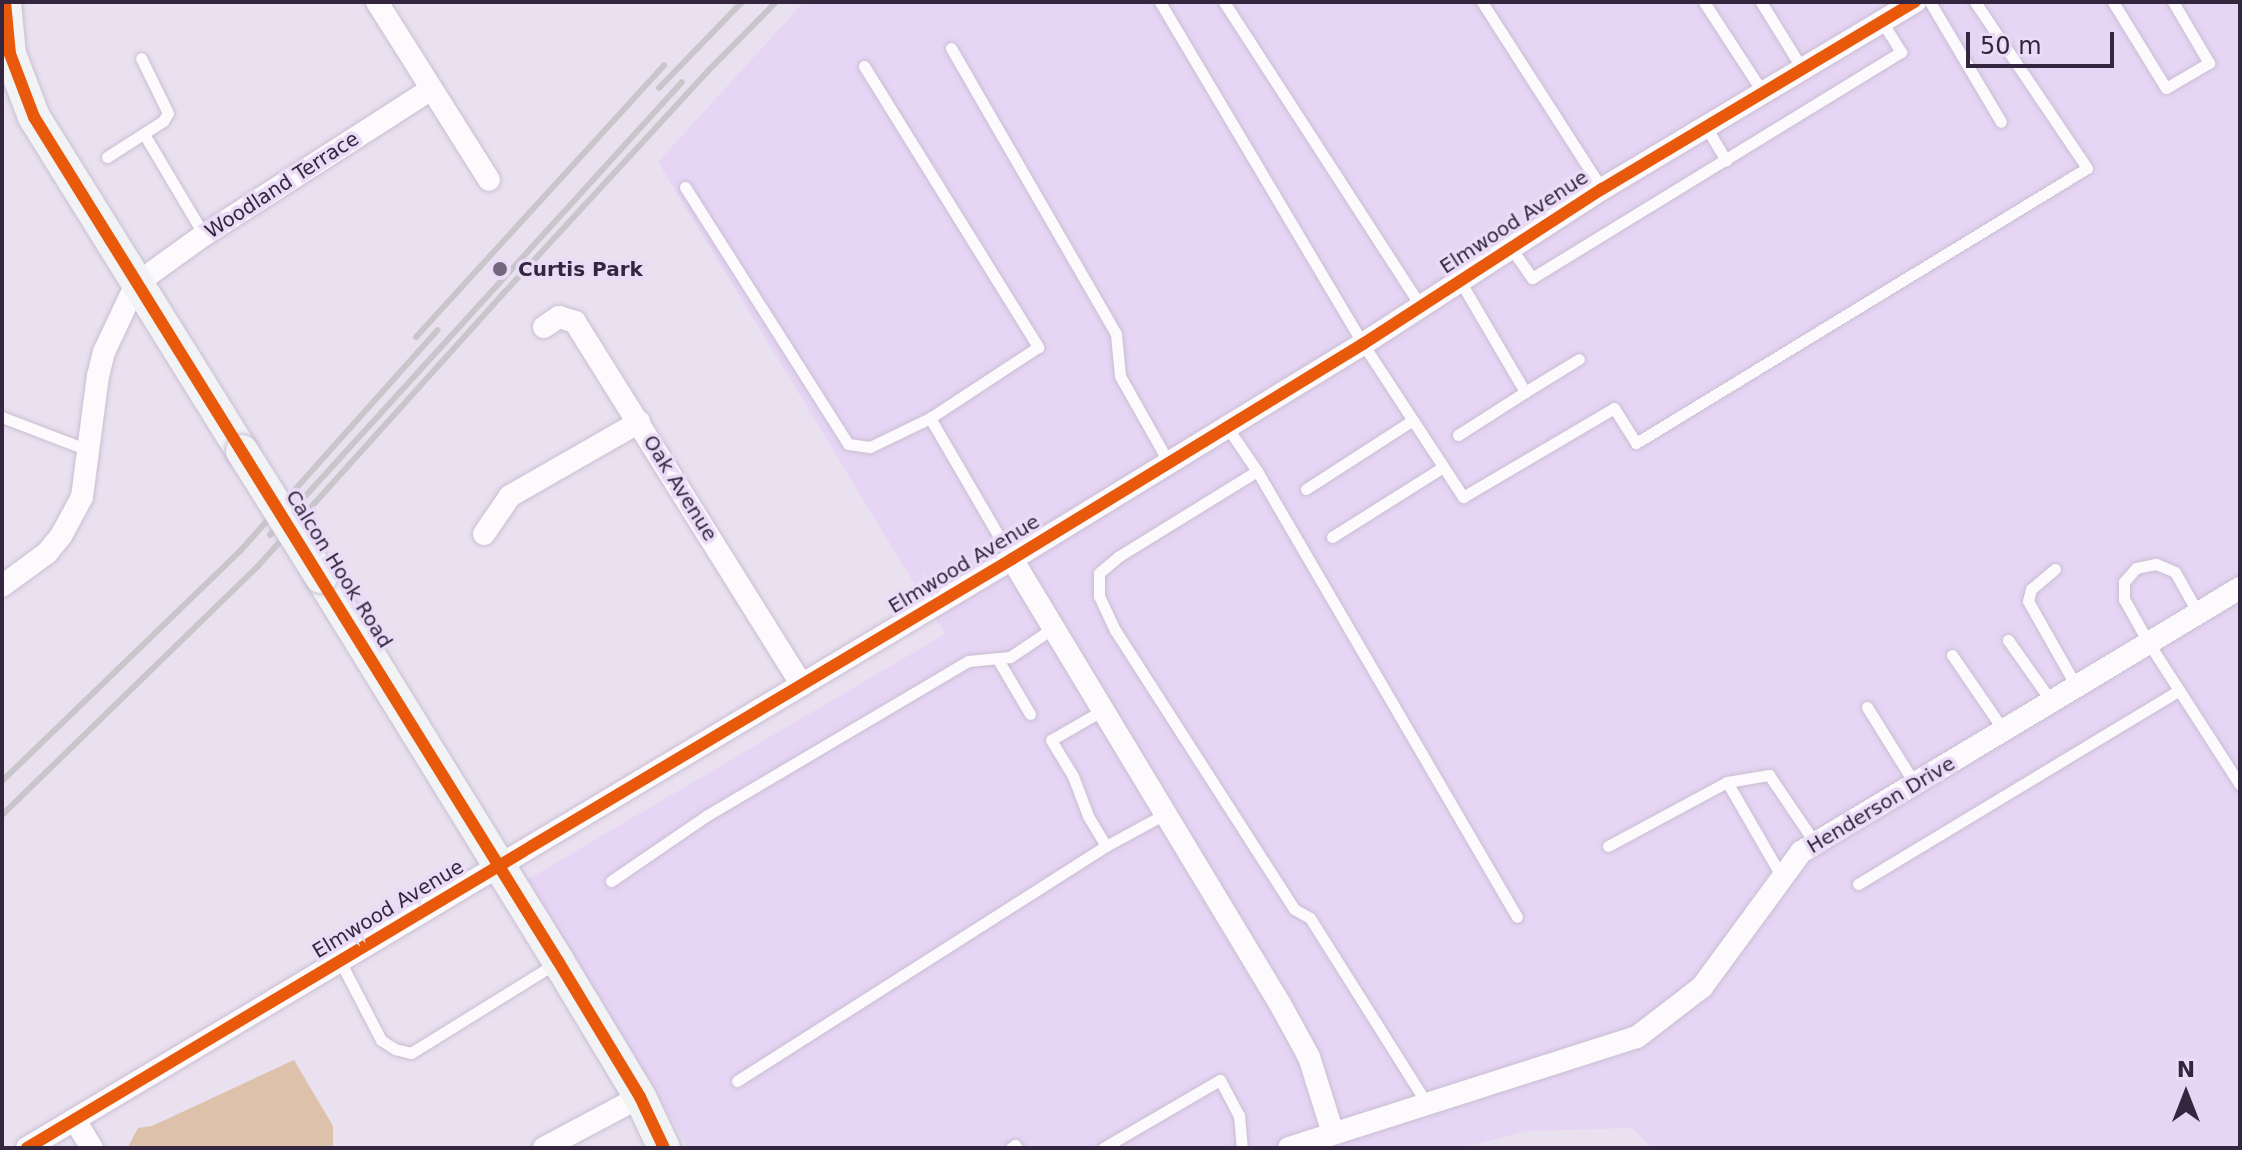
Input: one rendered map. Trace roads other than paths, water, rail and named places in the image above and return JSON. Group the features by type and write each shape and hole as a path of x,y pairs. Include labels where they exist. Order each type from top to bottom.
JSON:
{"street":[{"name":"Calcon Hook Road","path":"5,2 10,54 34,117 558,961 640,1097 664,1148"},
{"path":"377,2 489,180"},
{"name":"Elmwood Avenue","path":"27,1148 1012,559 1363,344 1602,189 1764,94 1885,16 1915,2"},
{"name":"Woodland Terrace","path":"136,284 204,235 430,90"},
{"path":"2,586 47,553 61,536 82,497 94,400 104,352 136,284"},
{"name":"Oak Avenue","path":"544,327 559,317 575,322 802,685"},
{"path":"484,534 510,496 639,422"},
{"path":"1012,559 1309,1057 1333,1133"},
{"name":"Henderson Drive","path":"1289,1148 1637,1037 1702,987 1801,852 2240,588"},
{"path":"544,1148 640,1097"},
{"path":"75,1120 92,1148"}],"lane":[{"path":"1160,2 1363,344 1463,497 1614,408 1636,443 2087,168 1975,2"},
{"path":"1224,2 1421,306"},
{"path":"1482,2 1602,189"},
{"path":"1704,2 1764,94"},
{"path":"1761,2 1803,70"},
{"path":"1930,2 2001,122"},
{"path":"2113,2 2166,88 2209,63 2173,2"},
{"path":"1511,248 1532,278 1901,52 1885,16"},
{"path":"951,48 1116,334 1120,376 1169,463"},
{"path":"107,157 163,121 168,113 141,58"},
{"path":"685,187 848,444 870,447 930,418 1038,347 864,66"},
{"path":"1706,127 1726,160"},
{"path":"144,134 204,235"},
{"path":"1460,281 1525,392"},
{"path":"1458,435 1579,359"},
{"path":"2,417 88,450"},
{"path":"930,418 1012,559"},
{"path":"1306,489 1413,420"},
{"path":"1227,427 1257,471 1517,917"},
{"path":"1332,537 1443,467"},
{"path":"1257,471 1118,557 1099,573 1099,596 1115,630 1294,909 1310,918 1427,1104"},
{"path":"2198,613 2175,572 2156,564 2136,568 2124,582 2124,599 2148,642 2240,785"},
{"path":"2055,569 2031,589 2028,601 2076,686"},
{"path":"611,881 706,816 968,661 1010,657 1053,628"},
{"path":"2008,640 2051,701"},
{"path":"1952,655 2004,731"},
{"path":"997,658 1030,714"},
{"path":"1858,884 2179,690"},
{"path":"1867,707 1915,785"},
{"path":"1103,710 1051,740 1073,776 1088,816 1106,846"},
{"path":"1608,846 1727,782 1769,775 1815,843"},
{"path":"1727,782 1783,879"},
{"path":"737,1081 1106,846 1165,814"},
{"path":"341,963 381,1040 395,1049 411,1053 558,961"},
{"path":"1103,1148 1220,1080 1239,1115 1242,1148"},
{"path":"1011,1148 1017,1148"}],"railway":[{"path":"659,88 742,2"},
{"path":"2,815 258,566 502,295 707,72 776,2"},
{"path":"416,337 664,65"},
{"path":"270,535 682,82"},
{"path":"2,781 241,550 438,330"}],"place":[{"name":"Curtis Park","path":"500,269"}]}
